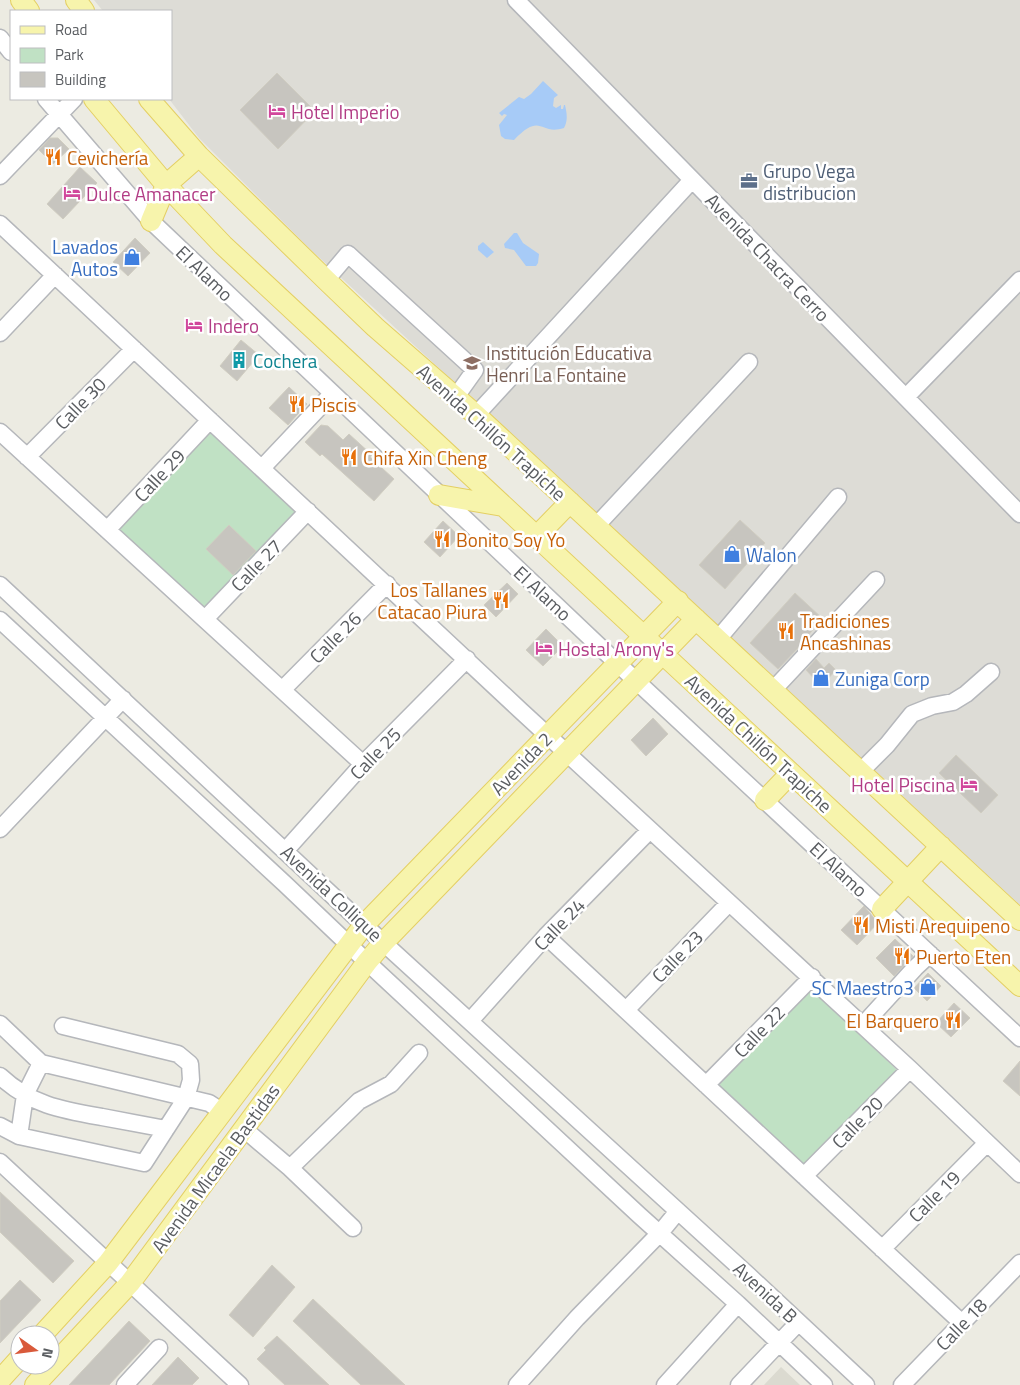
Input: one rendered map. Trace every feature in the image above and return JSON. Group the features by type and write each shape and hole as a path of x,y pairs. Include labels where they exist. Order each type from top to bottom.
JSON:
{"main road":[{"name":"Avenida Chillón Trapiche","path":"95,100 166,185 223,245 1020,986"},
{"name":"Avenida Chillón Trapiche","path":"150,100 199,156 326,280 678,601 1020,920"},
{"path":"150,222 166,185 199,156"},
{"path":"439,495 503,506"},
{"path":"536,537 570,502"},
{"name":"Avenida 2","path":"364,925 678,601"},
{"name":"Avenida 2","path":"384,942 696,619"},
{"path":"765,800 791,774"},
{"path":"882,909 941,846"},
{"name":"Avenida Micaela Bastidas","path":"51,1325 108,1263 364,925"},
{"name":"Avenida Micaela Bastidas","path":"34,1385 130,1283 366,962 384,942"},
{"path":"303,1006 310,1002 321,1005 325,1018"},
{"path":"223,1112 244,1129"},
{"path":"0,1380 10,1369"}],"street":[{"name":"Avenida Chacra Cerro","path":"516,0 1020,514"},
{"path":"0,38 10,51"},
{"name":"El Alamo","path":"47,100 150,222 617,663 1020,1038"},
{"path":"0,176 73,100"},
{"path":"476,415 692,180"},
{"path":"0,224 650,830 812,977 1020,1174"},
{"path":"326,280 348,254 356,260 476,370 455,398"},
{"path":"0,334 55,275"},
{"path":"906,397 1020,280"},
{"name":"Calle 30","path":"27,457 134,349"},
{"path":"596,526 749,362"},
{"path":"262,468 332,394"},
{"name":"Calle 29","path":"107,530 210,420"},
{"path":"0,432 363,764"},
{"path":"718,639 838,497"},
{"name":"Calle 27","path":"205,619 308,511"},
{"path":"773,690 876,580"},
{"name":"Calle 26","path":"282,690 387,584"},
{"name":"Avenida Collique","path":"0,585 286,850 364,925 672,1205"},
{"name":"Avenida B","path":"0,620 638,1215 738,1304 824,1385"},
{"name":"Calle 25","path":"286,850 363,764 467,659"},
{"path":"861,771 887,745 912,714 932,706 953,702 966,694 991,672"},
{"path":"0,829 123,699"},
{"name":"Calle 24","path":"470,1021 546,936 650,830"},
{"name":"Calle 23","path":"626,1010 729,903"},
{"path":"546,936 962,1323"},
{"path":"863,1025 914,968 930,954"},
{"name":"Calle 22","path":"706,1085 812,977"},
{"path":"0,1024 41,1063 209,1102 223,1112"},
{"path":"0,1126 19,1136 144,1162 186,1098 190,1080 190,1064 178,1054 63,1026"},
{"path":"290,1168 359,1101 391,1084 419,1054"},
{"path":"19,1136 25,1095 41,1063"},
{"name":"Calle 20","path":"804,1176 910,1069"},
{"path":"0,1076 25,1095 57,1109 166,1129"},
{"path":"244,1129 290,1168 353,1228"},
{"name":"Calle 19","path":"882,1249 987,1143"},
{"path":"0,1162 240,1385"},
{"path":"517,1385 577,1318 660,1233 672,1205"},
{"name":"Avenida B","path":"672,1205 866,1385"},
{"name":"Calle 18","path":"902,1385 1020,1263"},
{"path":"665,1385 738,1304"},
{"path":"739,1385 798,1323"},
{"path":"125,1385 159,1348"}],"shaded area":[{"path":"94,0 1020,0 1020,905 310,249 199,138 170,100 172,100 172,10 102,10"},
{"path":"781,1367 800,1385 764,1385"}],"green space":[{"path":"209,428 299,513 206,610 117,527"},
{"path":"810,986 897,1070 804,1167 717,1084"}],"water":[{"path":"543,81 558,95 554,98 553,106 556,108 561,105 561,109 563,109 565,105 567,117 564,128 556,130 540,126 530,127 514,140 505,139 501,136 499,125 507,115 504,114 502,116 499,113 519,97 524,99 531,94"},
{"path":"514,233 517,233 523,243 539,254 536,266 526,266 514,250 505,248 504,244"},
{"path":"483,242 494,252 487,258 478,250 478,246"}],"building":[{"name":"Hotel Imperio","path":"277,73 315,111 278,149 240,110"},
{"name":"Cevichería","path":"50,138 58,138 69,149 53,164 39,150"},
{"name":"Dulce Amanacer","path":"80,167 97,183 63,219 47,204"},
{"name":"Lavados Autos","path":"135,238 150,253 128,276 113,262"},
{"name":"Cochera","path":"241,340 259,355 237,381 220,366"},
{"path":"289,387 307,404 288,425 269,408"},
{"path":"321,425 328,426 343,440 349,434 394,479 374,501 322,454 320,456 305,442"},
{"name":"Walon","path":"740,520 765,543 725,589 699,565"},
{"name":"Bonito Soy Yo","path":"443,521 459,536 440,557 424,542"},
{"path":"229,525 256,551 233,575 206,549"},
{"name":"Los Tallanes Catacao Piura","path":"507,583 518,594 496,617 484,605"},
{"name":"Tradiciones Ancashinas","path":"795,593 823,619 778,669 750,643"},
{"name":"Hostal Arony's","path":"546,629 563,646 543,666 526,650"},
{"name":"Zuniga Corp","path":"816,659 824,668 829,663 836,670 821,686 806,670"},
{"path":"653,718 668,734 646,756 631,740"},
{"name":"Hotel Piscina","path":"956,755 998,795 981,813 939,773"},
{"name":"Misti Arequipeno","path":"864,906 874,918 880,921 857,945 841,930"},
{"path":"895,939 913,956 894,976 876,958"},
{"name":"SC Maestro3","path":"928,973 941,986 927,1001 914,988"},
{"name":"El Barquero","path":"954,1003 970,1018 951,1037 936,1023"},
{"path":"1020,1061 1020,1096 1003,1081"},
{"path":"0,1192 74,1261 53,1283 0,1232"},
{"path":"272,1265 295,1287 253,1337 229,1315"},
{"path":"20,1280 41,1300 17,1325 10,1325 10,1333 0,1343 0,1301"},
{"path":"313,1299 405,1385 361,1385 293,1321"},
{"path":"129,1321 150,1341 109,1385 69,1385"},
{"path":"277,1336 329,1385 285,1385 257,1359 266,1350 264,1348"},
{"path":"178,1357 199,1378 192,1385 152,1385"}],"place":[{"name":"Hotel Imperio","path":"277,111"},
{"name":"Cevichería","path":"53,157"},
{"name":"Grupo Vega distribucion","path":"749,181"},
{"name":"Dulce Amanacer","path":"72,193"},
{"name":"Lavados Autos","path":"132,257"},
{"name":"Indero","path":"194,325"},
{"name":"Cochera","path":"239,360"},
{"name":"Institución Educativa Henri La Fontaine","path":"472,363"},
{"name":"Piscis","path":"297,404"},
{"name":"Chifa Xin Cheng","path":"349,457"},
{"name":"Bonito Soy Yo","path":"442,539"},
{"name":"Walon","path":"732,554"},
{"name":"Los Tallanes Catacao Piura","path":"501,600"},
{"name":"Tradiciones Ancashinas","path":"786,631"},
{"name":"Hostal Arony's","path":"544,648"},
{"name":"Zuniga Corp","path":"821,678"},
{"name":"Hotel Piscina","path":"969,784"},
{"name":"Misti Arequipeno","path":"861,925"},
{"name":"Puerto Eten","path":"902,956"},
{"name":"SC Maestro3","path":"928,987"},
{"name":"El Barquero","path":"953,1020"}]}
